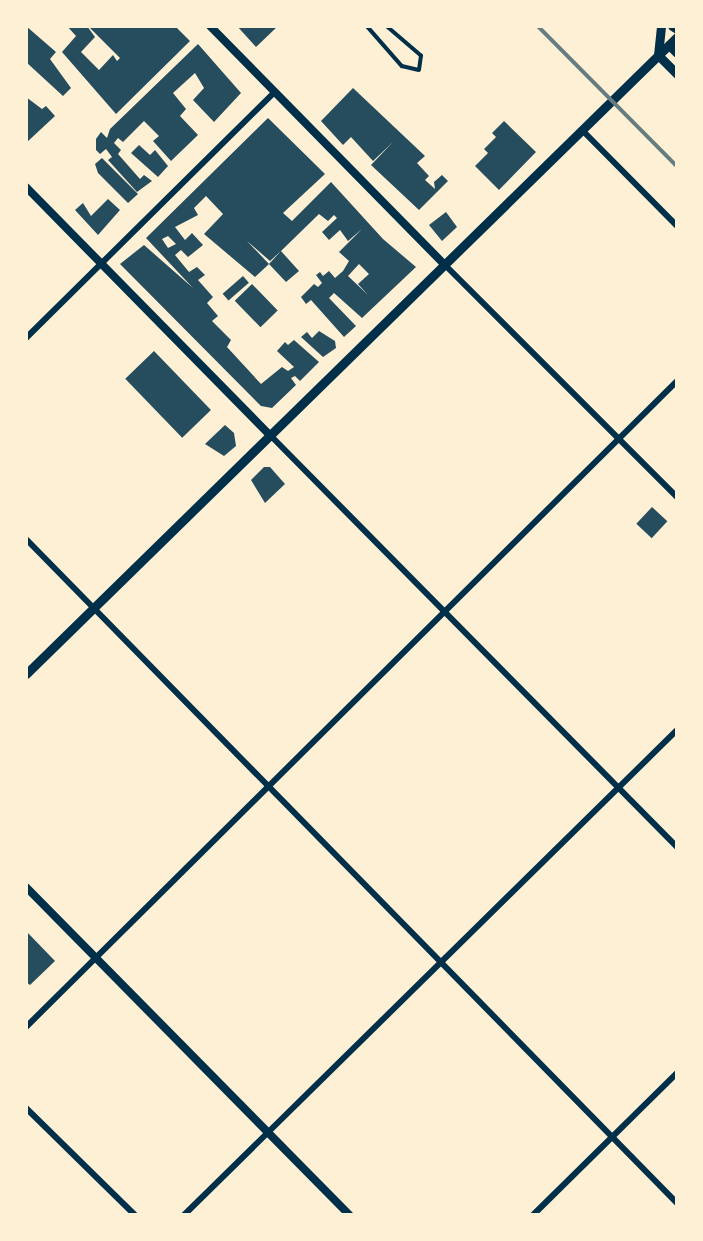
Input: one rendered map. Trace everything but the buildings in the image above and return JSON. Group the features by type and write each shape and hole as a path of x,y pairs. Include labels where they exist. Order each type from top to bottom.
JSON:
{"main road":[{"path":"661,26 659,55 677,74"},
{"path":"672,26 677,29"},
{"path":"26,674 677,37"},
{"path":"669,44 677,52"}],"street":[{"path":"210,26 677,497"},
{"path":"26,338 274,93"},
{"path":"582,130 677,226"},
{"path":"26,187 677,848"},
{"path":"26,1027 677,381"},
{"path":"26,539 677,1203"},
{"path":"184,1215 677,730"},
{"path":"26,887 350,1215"},
{"path":"533,1215 677,1073"},
{"path":"26,1108 135,1215"}],"lane":[{"path":"367,26 402,66 419,71 421,57 386,26"}],"railway":[{"path":"538,26 677,166"}]}
